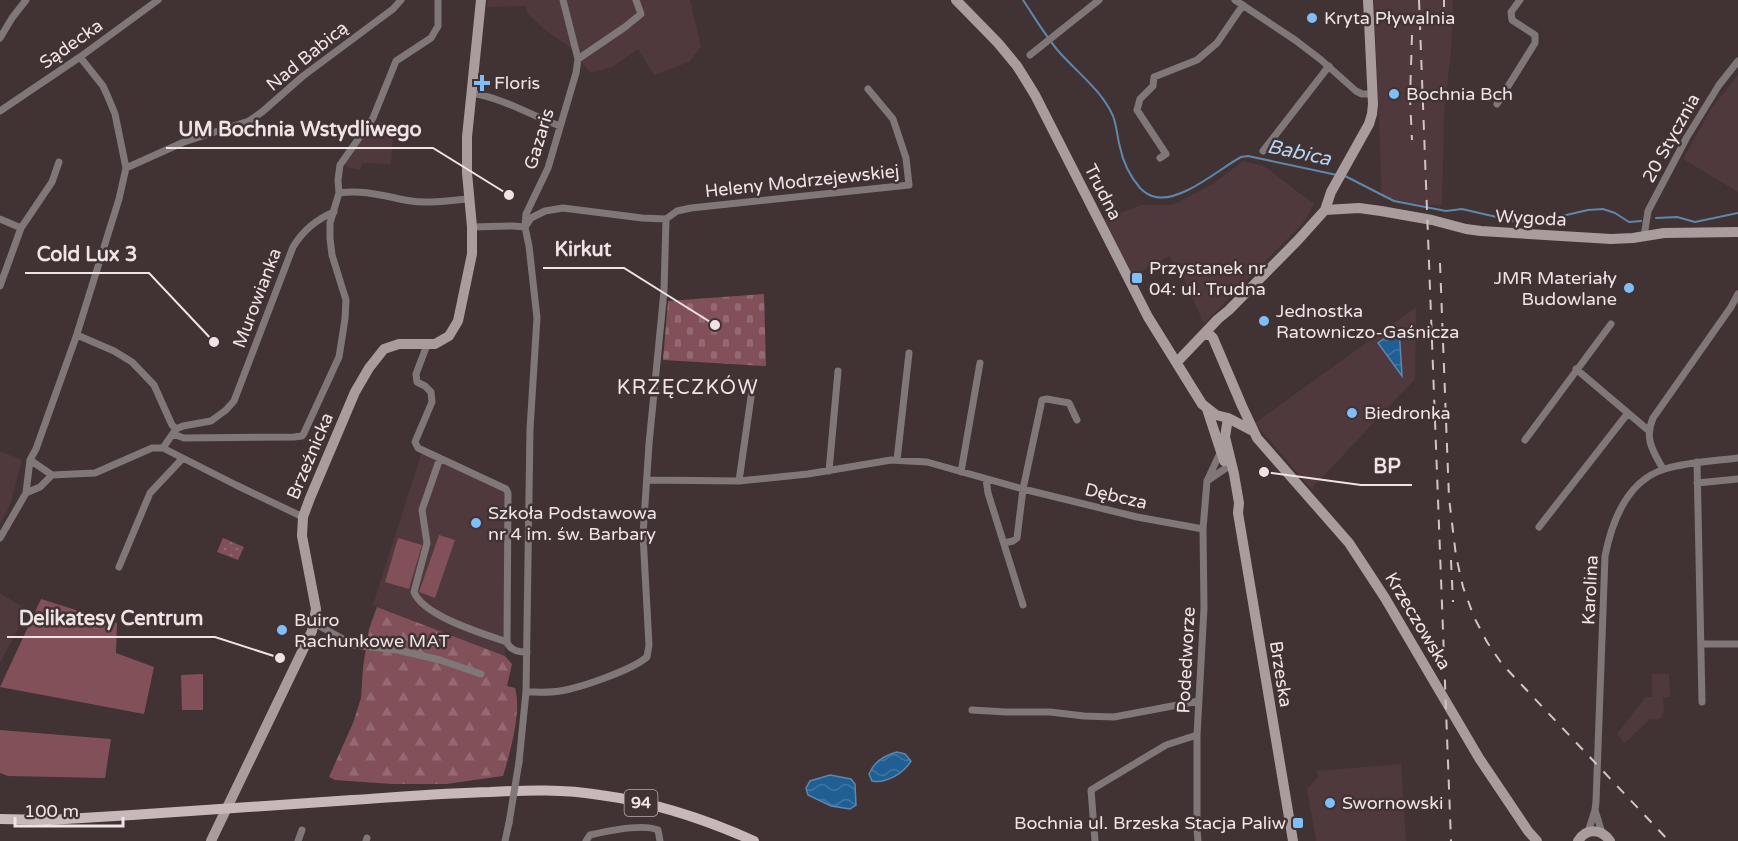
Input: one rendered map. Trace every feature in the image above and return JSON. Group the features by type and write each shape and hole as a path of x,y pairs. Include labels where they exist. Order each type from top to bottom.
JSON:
{"main road":[{"name":"94","path":"0,819 49,820 450,793 543,790 600,795 662,807 721,826 754,841"}],"street":[{"path":"0,38 26,0"},
{"name":"Sądecka","path":"0,111 80,57 158,0"},
{"name":"Nad Babicą","path":"126,168 183,142 249,121 303,76 393,9 401,0"},
{"path":"77,335 114,351 132,362 154,385 174,432 184,438 302,436 339,357 345,319 346,300 332,255 330,238 330,223 339,193 340,165 373,118 396,61 431,38 438,26 438,0"},
{"path":"482,0 467,146 472,227 525,227"},
{"path":"563,0 578,59 619,32 641,14 636,0"},
{"name":"Trudna","path":"956,0 998,43 1035,95 1148,316 1207,409"},
{"path":"1030,55 1098,0"},
{"path":"1235,0 1295,40 1329,66 1356,91 1362,94 1372,94"},
{"path":"1177,362 1208,336 1218,318 1229,310 1299,240 1325,210 1330,192 1369,124 1372,114 1368,0"},
{"path":"1497,104 1535,43 1535,35 1512,20 1511,12 1520,0"},
{"path":"1160,158 1166,154 1137,110 1140,99 1153,86 1154,77 1197,60 1217,43 1244,5"},
{"path":"0,538 26,493 30,460 77,335 119,200 126,168 115,114 108,97 103,86 80,57"},
{"name":"Gazaris","path":"525,227 526,214 548,168 578,59"},
{"name":"20 Stycznia","path":"1644,236 1648,212 1682,147 1719,85 1738,61"},
{"path":"1263,151 1329,66"},
{"name":"Heleny Modrzejewskiej","path":"666,219 676,211 691,208 909,185 906,158 893,119 868,89"},
{"path":"471,93 507,102 560,126"},
{"path":"0,286 21,228 52,182 59,162"},
{"path":"339,193 372,193 412,201 469,199"},
{"path":"504,841 519,762 526,692 530,429 537,318 530,246 525,227 531,218 545,211 563,208 666,219 664,291 643,535 650,645 647,657 640,663 585,684 559,691 526,692"},
{"name":"Wygoda","path":"1325,210 1359,208 1431,219 1481,231 1611,239 1665,233 1738,232"},
{"name":"Murowianka","path":"174,432 183,426 211,421 234,401 293,247 300,236 312,226 334,213"},
{"path":"0,219 21,228"},
{"name":"Brzeźnicka","path":"211,841 315,623 315,601 302,537 303,517 355,392 384,349 399,344 435,344 445,339 454,329 470,268 472,227"},
{"path":"1664,469 1650,445 1648,430 1653,418 1731,308 1738,294"},
{"path":"1525,440 1611,324"},
{"name":"Krzeczowska","path":"1208,336 1253,431 1349,543 1385,598 1479,758 1537,841"},
{"path":"427,345 416,374 417,382 431,392 432,402 415,442 418,448 506,489 508,493 507,642 508,646 514,650 527,652"},
{"path":"897,460 909,353"},
{"path":"961,472 980,363"},
{"path":"1576,369 1648,430"},
{"path":"830,471 838,371"},
{"path":"739,481 753,383"},
{"path":"1004,543 1017,538 1023,489 1042,400 1069,403 1077,420"},
{"path":"1228,418 1233,414 1239,400"},
{"name":"Krzeczowska","path":"1207,409 1253,431"},
{"name":"Brzeska","path":"1207,409 1221,451 1229,465"},
{"path":"1539,527 1628,413"},
{"name":"Brzeska","path":"1228,418 1225,437 1229,465 1239,503 1238,513 1293,841"},
{"path":"163,448 174,432"},
{"path":"30,460 52,475 95,473 152,448 163,448 303,517"},
{"name":"Podedworze","path":"1198,841 1197,735 1204,608 1203,529 1207,481 1221,451"},
{"path":"440,458 422,510 427,543 414,592 417,598 440,616 507,642"},
{"name":"Karolina","path":"1588,832 1595,810 1600,730 1605,555 1610,531 1632,490 1652,475 1664,469 1697,462 1738,458"},
{"path":"119,567 150,493 182,459"},
{"name":"Dębcza","path":"647,480 739,481 830,471 897,460 927,462 1137,517 1203,529"},
{"path":"1697,462 1702,702"},
{"path":"1207,481 1229,465"},
{"path":"26,493 40,487 52,475"},
{"path":"986,479 988,493 1023,604"},
{"path":"1697,483 1738,479"},
{"path":"315,623 354,645 398,650 440,660 481,674"},
{"path":"1701,644 1738,644"},
{"path":"972,710 1050,712 1114,717 1199,701"},
{"path":"1095,841 1091,790 1166,745 1197,735"},
{"name":"Karolina","path":"1595,810 1606,837"},
{"path":"586,841 590,835 645,827 658,830 660,841"},
{"path":"298,841 302,830"},
{"path":"1578,841 1588,832 1596,831 1606,837"}],"shaded area":[{"path":"488,0 690,0 701,47 689,62 654,75 638,49 612,67 590,73 571,48 544,29 528,14 525,6 487,7"},
{"path":"1374,0 1453,0 1451,50 1444,114 1442,205 1425,205 1382,198"},
{"path":"1738,75 1738,192 1683,159 1711,109"},
{"path":"373,121 387,124 387,137 393,137 391,164 362,163 360,170 347,167 344,163"},
{"path":"1243,161 1264,166 1314,204 1304,222 1204,324 1183,277 1169,256 1131,277 1102,220 1141,205 1173,205 1214,183"},
{"path":"1416,307 1415,379 1311,489 1255,423"},
{"path":"423,448 506,486 505,656 373,605"},
{"path":"0,451 22,460 10,505 0,524"},
{"path":"0,593 28,610 0,663"},
{"path":"1652,674 1669,674 1670,697 1663,698 1664,713 1659,719 1650,719 1625,743 1617,734 1646,697 1652,697"},
{"path":"1401,764 1406,841 1316,841 1307,789 1318,777 1317,771"}],"green space":[{"path":"764,294 766,366 663,360 668,301"},
{"path":"439,535 455,540 435,598 419,592"},
{"path":"223,538 244,547 238,560 217,552"},
{"path":"398,538 422,545 409,589 385,582"},
{"path":"41,599 117,623 116,653 154,667 144,714 0,687"},
{"path":"377,607 505,656 512,664 507,686 515,688 517,708 512,744 503,776 446,784 392,784 335,780 329,777 353,723 361,698 369,629"},
{"path":"203,674 203,710 182,710 181,675"},
{"path":"0,730 111,739 105,778 8,776 0,773"}],"water":[{"path":"1399,328 1402,376 1378,343"},
{"path":"897,752 905,754 911,761 908,765 889,779 872,781 869,774 874,766 884,757"},
{"path":"830,775 851,779 855,784 856,805 850,809 831,806 808,795 806,788 810,781"}],"waterway":[{"name":"Babica","path":"1023,0 1055,47 1096,90 1108,107 1114,120 1125,164 1136,183 1147,194 1156,197 1177,195 1189,190 1241,157 1248,156 1337,175"},
{"name":"Babica","path":"1345,176 1394,201 1446,211 1462,209 1514,221 1536,222 1588,210 1603,209 1629,222 1641,221"},
{"name":"Babica","path":"1656,218 1677,217 1695,222 1738,213"}],"railway":[{"path":"1419,0 1451,841"},
{"path":"1444,0 1444,7"},
{"path":"1412,35 1410,98 1412,140"},
{"path":"1440,263 1449,498 1456,556 1463,587 1474,617 1502,664 1669,841"},
{"path":"1451,560 1453,602"}],"place":[{"name":"Kryta Pływalnia","path":"1312,18"},
{"name":"Floris","path":"482,83"},
{"name":"Bochnia Bch","path":"1394,94"},
{"name":"UM Bochnia Wstydliwego","path":"509,195"},
{"name":"Przystanek nr 04: ul. Trudna","path":"1137,278"},
{"name":"JMR Materiały Budowlane","path":"1629,288"},
{"name":"Jednostka Ratowniczo-Gaśnicza","path":"1264,321"},
{"name":"Kirkut","path":"715,325"},
{"name":"Cold Lux 3","path":"214,342"},
{"name":"Biedronka","path":"1352,413"},
{"name":"BP","path":"1264,472"},
{"name":"Szkoła Podstawowa nr 4 im. św. Barbary","path":"476,523"},
{"name":"Buiro Rachunkowe MAT","path":"282,630"},
{"name":"Delikatesy Centrum","path":"280,658"},
{"name":"Swornowski","path":"1330,803"},
{"name":"Bochnia ul. Brzeska Stacja Paliw","path":"1298,823"}],"district":[{"name":"KRZĘCZKÓW","path":"688,388"}]}
